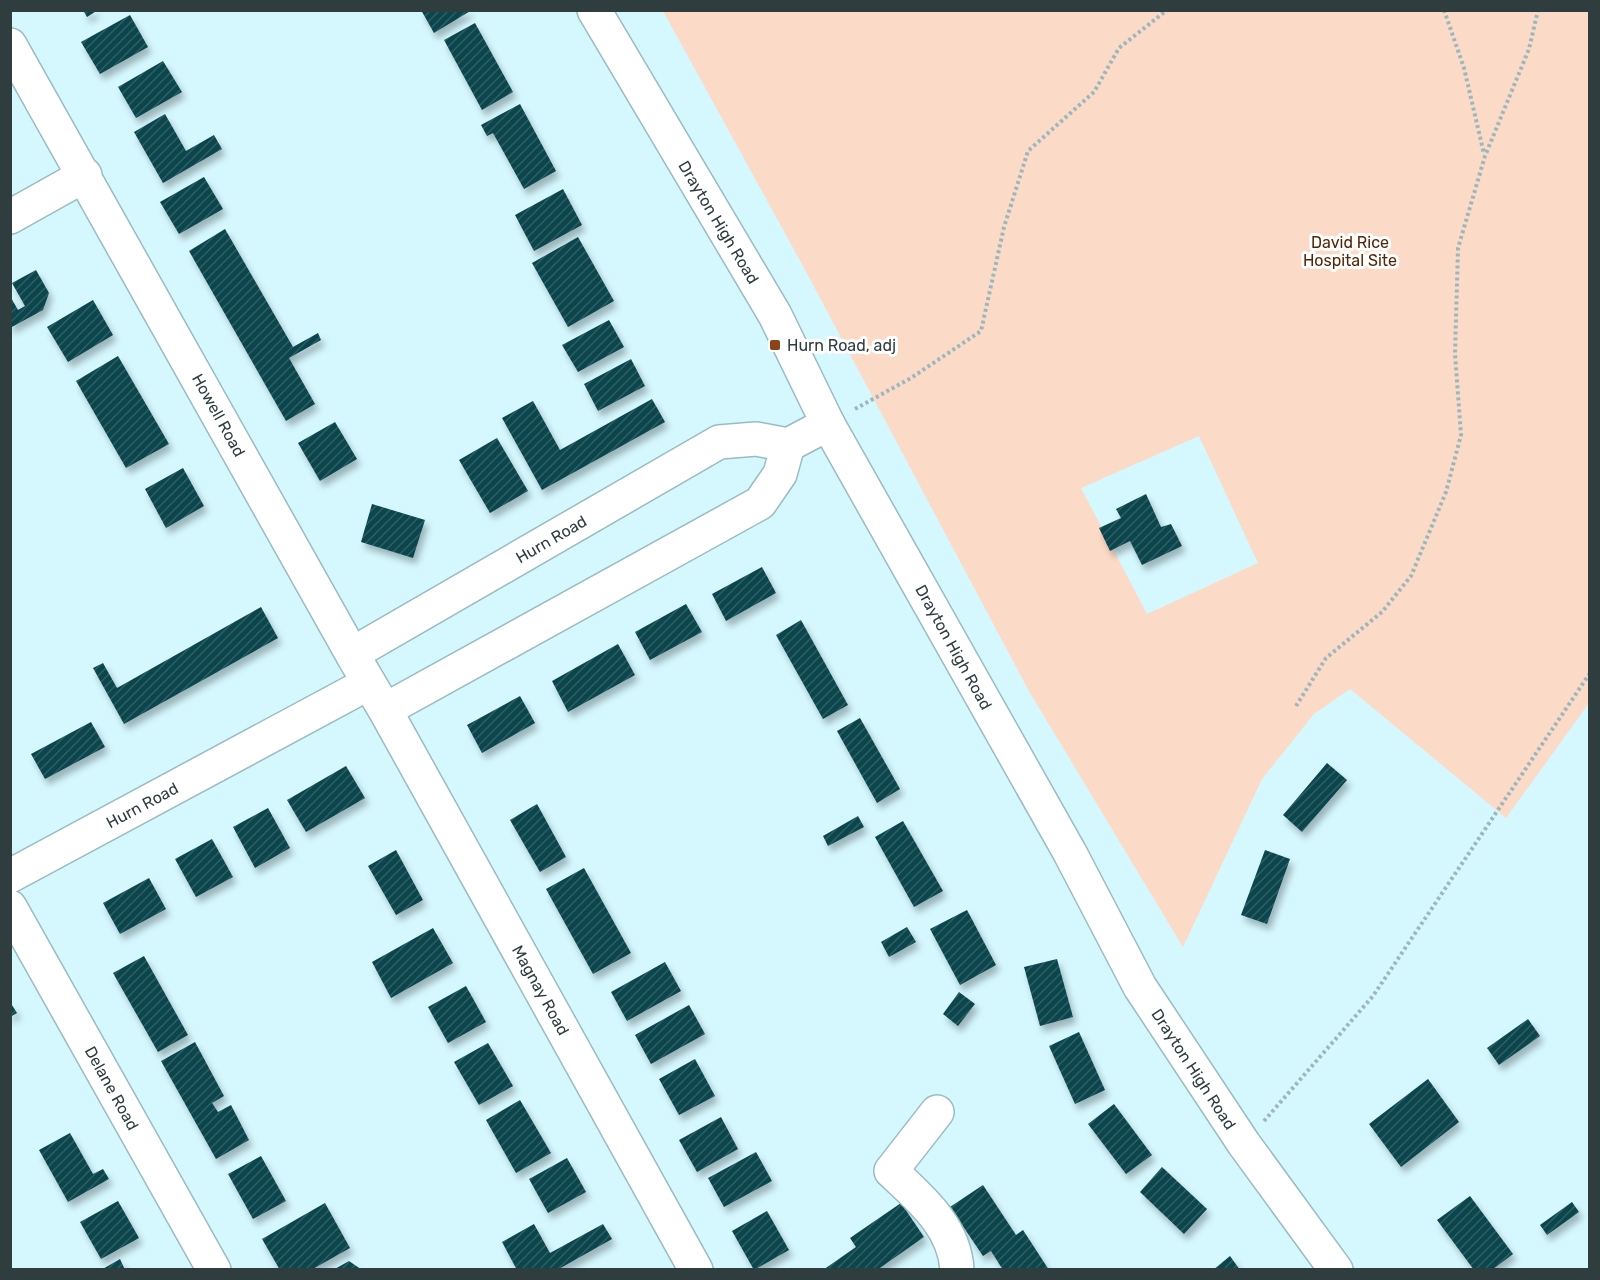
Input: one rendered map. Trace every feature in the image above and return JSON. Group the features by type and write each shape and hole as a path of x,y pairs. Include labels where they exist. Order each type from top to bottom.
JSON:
{"street":[{"name":"Drayton High Road","path":"594,10 775,315 828,424 1070,853 1140,987 1244,1144 1336,1269"},
{"name":"Howell Road","path":"10,45 352,654"},
{"path":"10,217 85,176"},
{"path":"788,445 828,424"},
{"name":"Hurn Road","path":"10,876 377,697 760,504 780,474 788,445 756,439 719,442 352,654"},
{"path":"352,654 377,697"},
{"name":"Magnay Road","path":"377,697 696,1269"},
{"name":"Delane Road","path":"10,907 214,1269"},
{"path":"937,1112 891,1171 917,1196 947,1231 957,1257 957,1269"}],"path":[{"path":"828,424 911,378 981,331 1004,227 1028,152 1094,92 1119,48 1167,10"},
{"path":"1444,10 1464,68 1485,156"},
{"path":"1296,706 1326,658 1382,612 1411,576 1446,492 1461,435 1455,354 1458,248 1485,156 1528,50 1538,10"},
{"path":"1244,1144 1372,996 1590,673"}],"green space":[{"name":"David Rice Hospital Site","path":"663,11 1589,11 1589,703 1506,818 1350,689 1314,714 1262,779 1183,947 1030,693 803,266","holes":["1199,436 1258,563 1147,614 1081,488"]}],"building":[{"path":"83,10 98,10 87,17"},
{"path":"421,10 472,10 434,33"},
{"path":"130,15 148,47 100,74 81,42"},
{"path":"475,23 513,92 482,110 444,40"},
{"path":"163,61 182,92 136,118 118,87"},
{"path":"520,104 556,171 524,189 493,133 487,136 481,125"},
{"path":"165,114 186,151 214,135 222,149 163,183 134,132"},
{"path":"204,177 223,209 179,234 160,202"},
{"path":"563,189 582,225 534,251 515,215"},
{"path":"225,229 293,347 318,333 321,340 289,358 315,404 286,421 189,251"},
{"path":"578,237 614,301 568,327 532,263"},
{"path":"36,270 49,293 43,310 10,328 10,296 18,310 25,306 12,283"},
{"path":"93,300 113,335 68,362 47,327"},
{"path":"609,320 624,347 578,372 562,345"},
{"path":"118,356 169,444 126,468 76,381"},
{"path":"631,359 645,386 598,411 584,384"},
{"path":"652,399 665,422 542,490 502,418 533,401 560,450"},
{"path":"335,422 357,459 320,481 298,443"},
{"path":"497,438 528,491 490,513 459,460"},
{"path":"183,468 204,506 166,528 145,489"},
{"path":"1146,494 1161,527 1171,524 1182,546 1142,565 1130,541 1110,551 1099,528 1121,518 1116,509"},
{"path":"372,504 425,520 413,558 361,542"},
{"path":"762,567 776,593 726,621 712,594"},
{"path":"686,604 702,632 650,660 635,632"},
{"path":"261,607 278,638 124,724 93,668 103,663 117,688"},
{"path":"801,620 848,705 823,719 776,635"},
{"path":"618,644 635,675 568,712 552,681"},
{"path":"520,696 535,723 482,753 467,725"},
{"path":"860,718 900,789 877,803 837,731"},
{"path":"91,722 105,747 45,779 31,754"},
{"path":"1327,763 1347,780 1302,832 1283,815"},
{"path":"346,766 365,798 306,832 287,800"},
{"path":"537,804 566,857 540,872 510,820"},
{"path":"268,808 290,848 255,868 233,827"},
{"path":"858,816 864,827 828,846 823,836"},
{"path":"903,821 943,891 914,907 875,837"},
{"path":"212,839 233,877 196,897 175,859"},
{"path":"396,850 423,900 396,915 368,866"},
{"path":"1265,850 1290,859 1267,924 1241,915"},
{"path":"584,868 631,953 593,974 546,889"},
{"path":"149,878 166,909 120,934 103,903"},
{"path":"967,910 996,965 960,985 930,929"},
{"path":"907,927 916,942 889,957 881,942"},
{"path":"433,928 453,963 391,998 372,962"},
{"path":"144,956 188,1035 158,1052 113,973"},
{"path":"1057,959 1073,1017 1040,1026 1024,967"},
{"path":"665,962 681,991 627,1021 611,992"},
{"path":"466,986 486,1022 448,1043 428,1007"},
{"path":"959,992 975,1004 958,1026 943,1014"},
{"path":"10,1002 17,1013 10,1017"},
{"path":"689,1005 705,1034 651,1064 635,1035"},
{"path":"1528,1019 1540,1036 1499,1065 1487,1048"},
{"path":"1079,1032 1105,1090 1075,1104 1049,1046"},
{"path":"195,1042 224,1096 212,1103 218,1112 231,1105 249,1140 216,1159 161,1061"},
{"path":"488,1043 513,1086 479,1105 454,1062"},
{"path":"695,1059 715,1096 679,1115 659,1079"},
{"path":"1428,1079 1459,1122 1401,1167 1369,1124"},
{"path":"520,1100 551,1153 516,1173 486,1120"},
{"path":"1114,1104 1152,1155 1126,1174 1088,1124"},
{"path":"721,1117 738,1149 697,1172 679,1140"},
{"path":"70,1133 93,1174 103,1169 109,1179 68,1202 39,1150"},
{"path":"756,1152 772,1181 724,1207 708,1178"},
{"path":"261,1156 286,1201 253,1219 228,1174"},
{"path":"567,1158 586,1192 548,1213 529,1179"},
{"path":"1162,1167 1207,1209 1184,1234 1140,1192"},
{"path":"983,1185 1016,1235 1023,1230 1049,1270 1003,1270 991,1251 983,1256 950,1207"},
{"path":"1470,1196 1513,1254 1492,1270 1474,1270 1437,1220"},
{"path":"118,1201 139,1238 101,1259 80,1222"},
{"path":"1572,1202 1579,1212 1547,1235 1540,1225"},
{"path":"325,1203 350,1248 311,1270 280,1270 262,1239"},
{"path":"901,1203 924,1237 877,1270 823,1270 856,1247 850,1238"},
{"path":"767,1211 789,1250 754,1270 732,1231"},
{"path":"534,1224 550,1253 603,1224 612,1239 557,1270 517,1270 502,1242"},
{"path":"1230,1256 1240,1270 1213,1270"},
{"path":"120,1259 125,1270 101,1270"},
{"path":"349,1261 362,1270 333,1270"}],"place":[{"name":"Hurn Road, adj","path":"775,345"}]}
